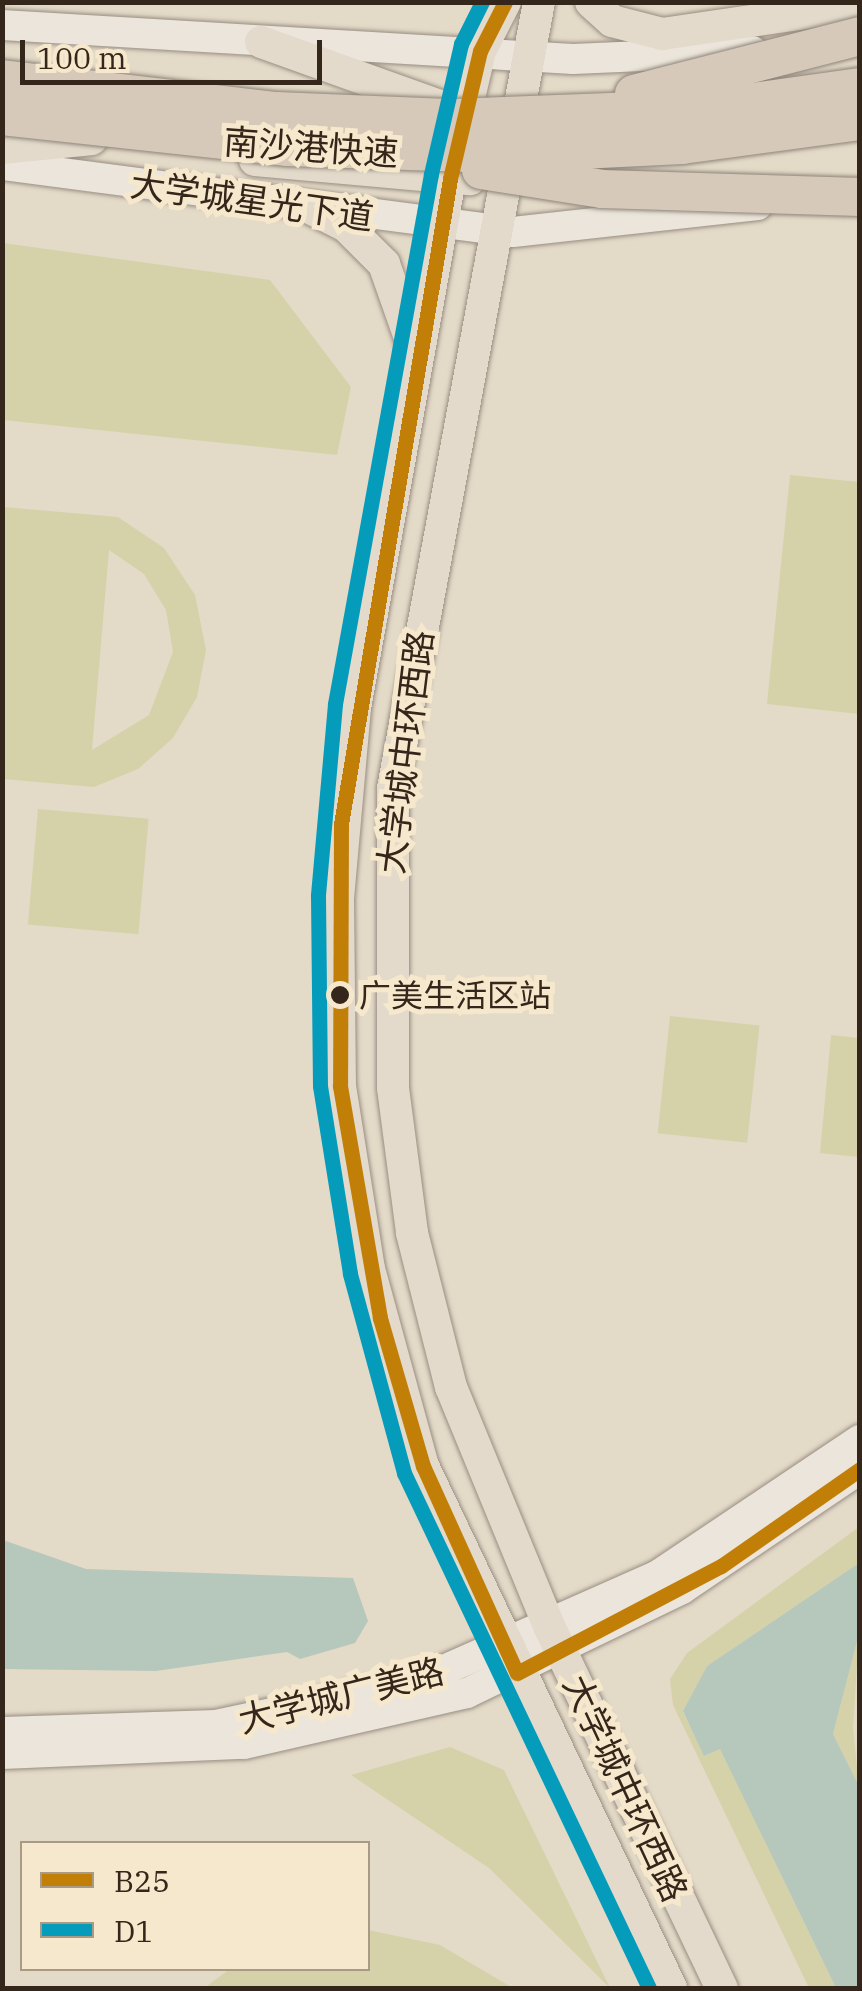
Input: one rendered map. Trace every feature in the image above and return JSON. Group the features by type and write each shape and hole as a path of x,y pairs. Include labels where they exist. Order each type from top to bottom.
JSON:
{"highway":[{"path":"555,113 860,36"},
{"name":"南沙港快速","path":"2,80 276,111 555,113 710,108 860,87"},
{"name":"南沙港快速","path":"2,116 400,153 620,151 860,122"},
{"path":"400,153 602,189 849,193"}],"main road":[{"name":"大学城中环西路","path":"506,2 480,50 450,179 346,778 340,1086 392,1364 424,1466 511,1661 671,1988"},
{"name":"大学城中环西路","path":"539,2 393,788 391,1042 401,1166 436,1336 556,1640 722,1988"},
{"path":"592,2 612,21 662,34 860,5"},
{"path":"2,25 262,42 480,50 529,57 688,57 860,36"},
{"path":"262,42 464,115 518,120 733,119 860,104"},
{"path":"2,148 84,138 450,179 849,193"},
{"name":"大学城星光下道","path":"2,165 495,230 648,223 849,193"},
{"path":"310,208 346,226 384,264 405,305 418,370"},
{"name":"大学城广美路","path":"556,1640 693,1555 860,1440"},
{"name":"大学城广美路","path":"2,1754 121,1755 274,1739 372,1721 721,1566 860,1468"},
{"name":"大学城广美路","path":"2,1732 260,1719 511,1661"}],"shaded area":[{"path":"3,243 270,280 351,387 337,455 3,420"},
{"path":"790,475 859,482 859,714 767,704"},
{"path":"3,507 118,517 164,548 195,595 206,650 197,697 173,738 138,769 94,787 3,779","holes":["109,550 144,574 166,610 173,652 149,715 92,750"]},
{"path":"38,809 149,819 138,934 28,925"},
{"path":"670,1016 760,1025 747,1143 658,1133"},
{"path":"831,1035 859,1038 859,1157 820,1153"},
{"path":"859,1527 859,1563 707,1666 683,1712 705,1756 720,1748 836,1988 809,1988 673,1705 670,1679 687,1653"},
{"path":"3,1540 86,1569 353,1578 368,1621 355,1643 300,1659 287,1652 156,1671 3,1669"},
{"path":"859,1563 859,1634 833,1734 859,1786 859,1988 836,1988 720,1749 704,1756 683,1711 707,1666"},
{"path":"859,1634 853,1728 859,1786 833,1734"},
{"path":"450,1747 504,1770 610,1988 489,1868 351,1775"},
{"path":"370,1930 440,1945 513,1988 204,1988 227,1971 370,1971"}],"transit line":[{"name":"D1","path":"482,2 461,44 431,174 335,704 318,896 320,1086 350,1274 404,1473 649,1988"},
{"name":"B25","path":"505,2 480,51 450,179 341,824 340,1086 380,1318 423,1466 517,1673 721,1566 860,1469"}],"place":[{"name":"广美生活区站","path":"340,995"}]}
